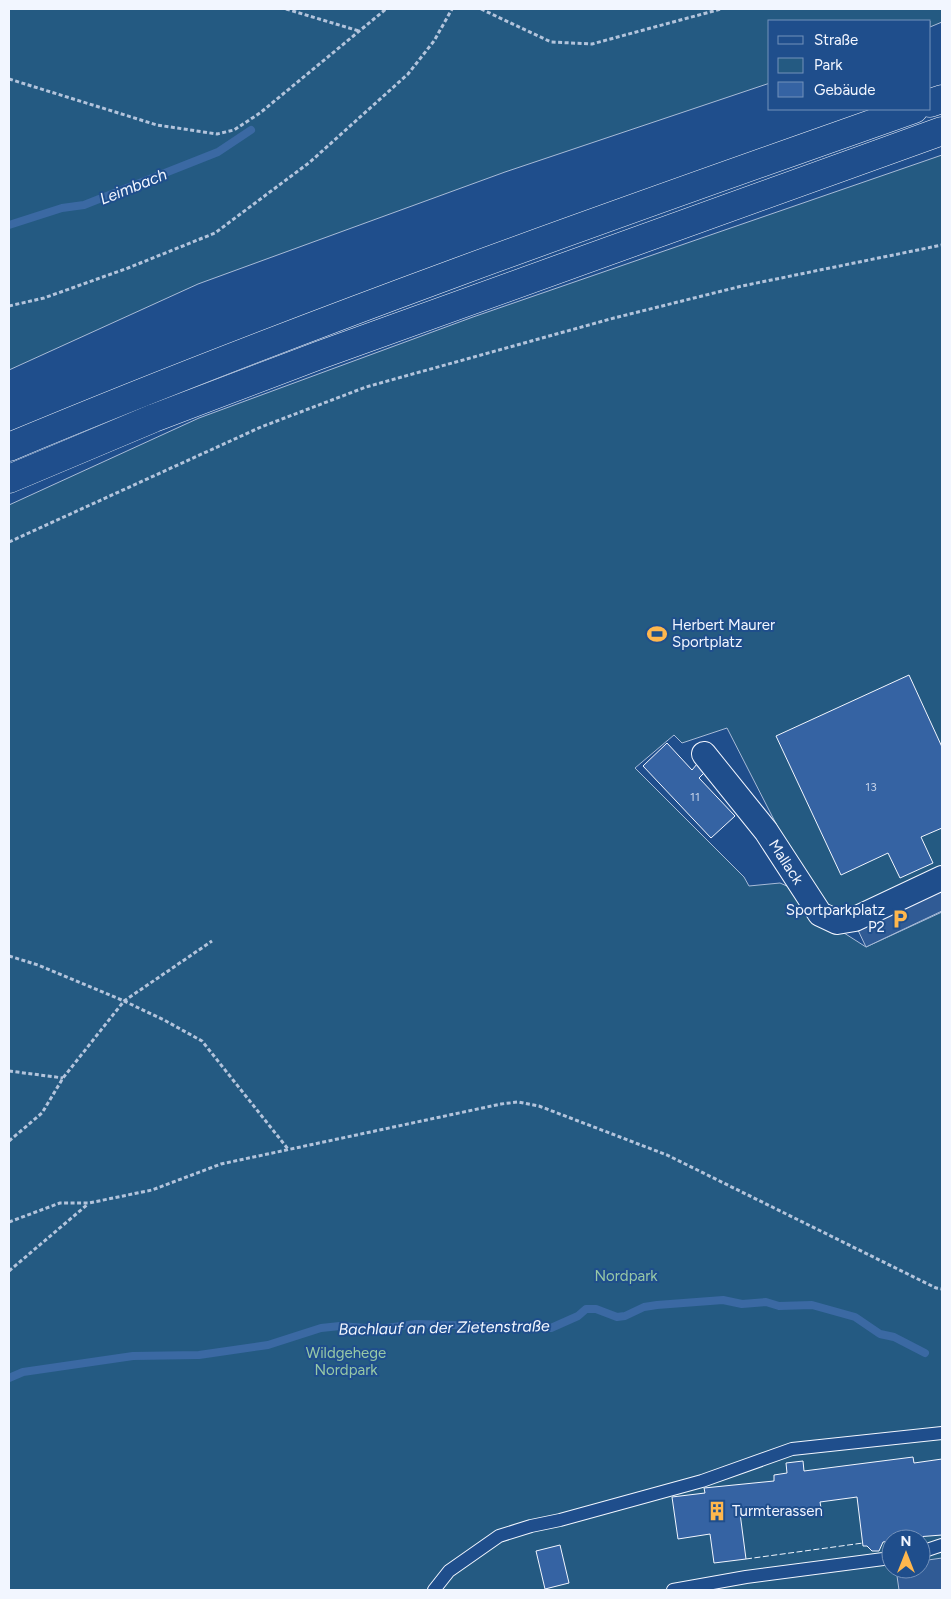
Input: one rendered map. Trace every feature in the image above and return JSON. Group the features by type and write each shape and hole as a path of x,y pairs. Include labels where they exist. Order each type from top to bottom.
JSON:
{"highway":[{"path":"9,447 155,386 340,316 911,110"},
{"path":"9,479 154,418 311,358 942,131"}],"street":[{"name":"Mallack","path":"704,754 766,831 820,914 837,922 855,919 942,878"}],"lane":[{"path":"434,1590 449,1570 499,1536 531,1526 560,1520 702,1481 792,1449 942,1433"},
{"path":"673,1590 746,1577 881,1559"}],"path":[{"path":"286,9 359,31"},
{"path":"9,79 157,125 217,134 234,130 260,114 386,9"},
{"path":"9,306 44,298 128,268 215,233 310,162 408,74 434,41 452,9"},
{"path":"481,9 552,42 592,44 721,9"},
{"path":"9,542 261,427 366,387 614,318 742,286 942,245"},
{"path":"9,1140 42,1113 63,1078 124,1001 212,941"},
{"path":"9,956 38,965 124,1001 202,1041 288,1149"},
{"path":"9,1071 63,1078"},
{"path":"9,1222 60,1203 89,1203 152,1190 221,1164 501,1104 518,1102 539,1106 667,1155 942,1289"},
{"path":"9,1271 89,1203"}],"green space":[{"path":"9,9 942,9 942,22 931,27 931,20 768,20 768,84 505,172 198,284 9,370"},
{"name":"Nordpark","path":"942,155 942,866 846,913 828,912 813,896 727,728 682,743 674,735 635,768 744,877 749,886 780,883 796,890 819,917 866,947 942,912 942,1590 9,1590 9,505 199,418 473,317"}],"shaded area":[{"name":"Sportparkplatz P2","path":"942,888 942,911 866,947 857,928"},
{"path":"942,1558 942,1590 899,1590 897,1579 931,1579 931,1560"}],"building":[{"path":"909,675 942,747 942,828 921,837 933,863 900,878 888,853 841,875 776,736"},
{"path":"667,743 692,770 697,764 705,772 699,778 735,816 711,838 643,766"},
{"name":"Turmterassen","path":"913,1457 914,1463 942,1459 942,1535 931,1536 931,1529 881,1529 881,1546 879,1551 872,1551 867,1546 863,1546 857,1497 820,1502 821,1508 779,1513 779,1508 740,1513 746,1559 714,1563 710,1534 678,1539 672,1497 705,1493 704,1488 774,1481 774,1475 787,1473 786,1463 803,1461 804,1471"},
{"path":"560,1545 569,1583 545,1589 536,1551"}],"waterway":[{"name":"Leimbach","path":"9,225 62,208 84,205 218,152 251,130"},
{"name":"Bachlauf an der Zietenstraße","path":"9,1378 23,1372 133,1356 199,1355 268,1345 321,1328 340,1326 379,1329 416,1324 551,1328 578,1316 586,1309 596,1309 617,1317 625,1316 644,1307 723,1300 742,1304 766,1302 779,1306 812,1305 855,1317 880,1334 894,1337 925,1353"}],"fence":[{"path":"746,1559 863,1543"}],"place":[{"name":"Herbert Maurer Sportplatz","path":"657,634"},
{"name":"Sportparkplatz P2","path":"900,919"},
{"name":"Turmterassen","path":"717,1511"}],"park label":[{"name":"Wildgehege Nordpark","path":"346,1362"}]}
